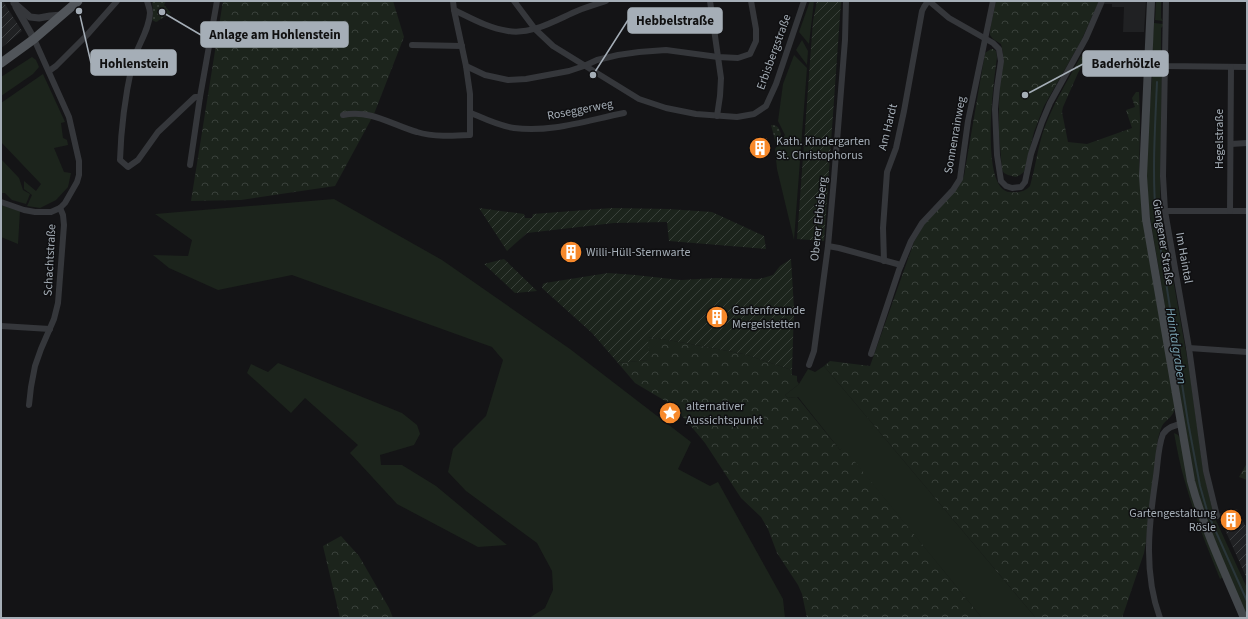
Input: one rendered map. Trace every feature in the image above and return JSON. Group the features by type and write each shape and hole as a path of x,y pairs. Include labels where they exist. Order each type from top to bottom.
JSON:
{"main road":[{"path":"1,63 34,39 78,1"},
{"name":"Giengener Straße","path":"1151,1 1143,156 1144,198 1154,269 1189,473 1197,503 1206,527 1244,618"}],"street":[{"path":"49,71 87,35 118,1"},
{"path":"147,1 150,12 147,28 132,63 125,101 120,160 128,167 138,160 158,132 195,97 200,96"},
{"path":"190,165 200,96 217,1"},
{"path":"342,115 356,113 375,116 418,132 451,136 470,135 470,94 453,1"},
{"name":"Erbisbergstraße","path":"514,1 535,29 553,46 639,99 666,108 696,114 737,117 754,114 766,106 776,84 804,1"},
{"path":"454,10 487,26 508,31 521,31 535,29 582,9 606,1"},
{"path":"710,1 721,78 717,116"},
{"path":"466,66 485,75 508,80 540,77 569,71 597,60 618,55 666,50 718,57 738,58 750,54 756,41 751,1"},
{"name":"Oberer Erbisberg","path":"809,365 814,351 828,246 841,95 846,1"},
{"path":"929,1 949,18 985,38 996,45 999,49 1001,61 996,88 995,118 997,155 1000,177 1006,186 1015,188 1021,187 1025,182 1042,122 1050,103 1083,44 1102,1"},
{"name":"Am Hardt","path":"884,261 883,228 887,172 896,148 922,12 929,1"},
{"name":"Sonnenrainweg","path":"871,354 901,265 911,241 922,223 953,190 960,179 968,121 993,1"},
{"name":"Im Haintal","path":"1166,1 1163,176 1165,211 1189,348 1206,472 1216,516"},
{"path":"13,2 30,16 39,18 62,15"},
{"path":"13,2 34,39"},
{"name":"Schachtstraße","path":"29,405 34,366 57,310 64,225 60,208 68,199 77,182 80,166 69,117 34,39"},
{"path":"412,45 462,46"},
{"path":"1147,65 1247,67"},
{"name":"Hegelstraße","path":"1230,67 1230,211"},
{"name":"Roseggerweg","path":"471,113 492,123 514,128 546,129 578,124 624,112"},
{"path":"1231,144 1247,143"},
{"path":"1,202 35,212 47,212 60,208"},
{"path":"1165,211 1247,211"},
{"path":"828,246 901,265"},
{"path":"1,326 50,329"},
{"path":"1189,348 1247,352"},
{"path":"1160,618 1153,597 1149,562 1149,542 1153,501 1163,434 1171,427 1181,424"}],"shaded area":[{"path":"1,1 3,1 22,31 1,48"},
{"path":"1105,1 1146,1 1144,32 1123,32 1124,7 1112,7 1112,4 1104,4"},
{"path":"1237,509 1247,529 1247,579 1218,514"}],"green space":[{"path":"152,1 166,1 164,5 171,13 156,22 152,20"},
{"path":"223,1 393,1 404,37 374,114 335,186 241,200 191,201"},
{"path":"810,1 814,1 809,44 799,32"},
{"path":"817,1 841,1 824,241 797,239 813,21"},
{"path":"996,1 1099,1 1081,41 1044,106 1034,132 1024,172 1016,177 1004,173 1002,170 999,133 999,105 1003,53 1001,44 990,35"},
{"path":"1156,1 1161,1 1161,18 1163,21 1155,20"},
{"path":"1154,23 1163,24 1161,28 1161,55 1163,60 1160,61 1154,55 1153,50"},
{"path":"802,40 808,51 807,65 796,50"},
{"path":"991,49 996,51 997,57 993,87 991,154 994,173 1000,187 1010,192 1021,192 1030,186 1040,141 1050,114 1081,56 1084,58 1084,62 1062,112 1068,142 1087,144 1132,128 1126,110 1135,107 1132,98 1136,92 1139,92 1139,175 1175,407 1172,416 1162,426 1159,434 1144,553 1122,618 1036,618 824,366 830,361 870,366 914,242 925,223 958,188 964,176 985,53"},
{"path":"794,55 807,68 794,240 777,169 775,149 785,135 778,121 783,84"},
{"path":"32,57 36,60 39,67 33,74 1,96 1,77"},
{"path":"1159,70 1162,72 1160,206 1190,374 1203,469 1214,516 1247,588 1247,617 1210,533 1194,479 1149,211 1147,161 1152,78 1154,73"},
{"path":"43,74 65,122 61,123 63,138 67,140 68,145 54,148 64,172 71,173 68,187 56,200 40,208 27,206 32,195 24,189 24,181 36,191 41,184 1,142 1,103"},
{"path":"771,125 778,127 780,130 781,134 776,144"},
{"path":"1,159 19,178 23,190 30,194 26,204 12,200 5,193 1,193"},
{"path":"334,199 442,260 570,349 691,442 678,469 710,486 718,482 783,599 785,618 529,618 545,608 553,590 552,571 537,543 466,491 448,472 453,449 486,416 503,360 492,347 292,275 218,290 169,268 153,255 188,256 192,240 155,214"},
{"path":"1,205 20,211 18,244 1,237"},
{"path":"479,208 524,214 525,218 532,218 533,214 612,208 668,209 712,212 764,236 766,249 669,241 667,222 614,223 527,233 507,251"},
{"path":"504,259 537,291 515,293 484,264"},
{"path":"791,259 794,309 792,370 744,354 648,337 649,360 618,363 592,333 542,288 543,284 545,283 608,273 681,280 716,278 757,279 773,275 780,266"},
{"path":"648,337 744,354 792,370 792,375 797,376 797,381 799,384 785,395 788,398 797,397 840,450 843,447 982,618 807,618 802,594 798,585 777,553 768,529 761,517 741,498 705,443 685,419 667,402 635,383 618,363 648,360"},
{"path":"278,363 402,413 417,425 420,434 414,445 380,455 381,465 402,465 436,486 507,545 478,547 397,504 350,453 358,445 305,398 291,413 247,373 251,364 268,372"},
{"path":"824,366 1036,618 982,618 843,448 840,450 798,397 788,398 785,395 799,384 808,369 815,372"},
{"path":"1174,433 1178,435 1180,439 1223,577 1220,579 1201,531 1189,494 1180,464"},
{"path":"1247,463 1247,480 1239,477"},
{"path":"341,536 359,556 389,608 393,618 340,618 323,546"}],"waterway":[{"name":"Haintalgraben","path":"1157,82 1154,168 1156,219 1188,422 1200,486 1208,514 1247,601"}],"place":[{"name":"Hohlenstein","path":"79,11"},
{"name":"Anlage am Hohlenstein","path":"162,12"},
{"name":"Hebbelstraße","path":"593,75"},
{"name":"Baderhölzle","path":"1025,95"},
{"name":"Kath. Kindergarten St. Christophorus","path":"760,148"},
{"name":"Willi-Hüll-Sternwarte","path":"571,252"},
{"name":"Gartenfreunde Mergelstetten","path":"717,317"},
{"name":"alternativer Aussichtspunkt","path":"670,413"},
{"name":"Gartengestaltung Rösle","path":"1231,520"}]}
